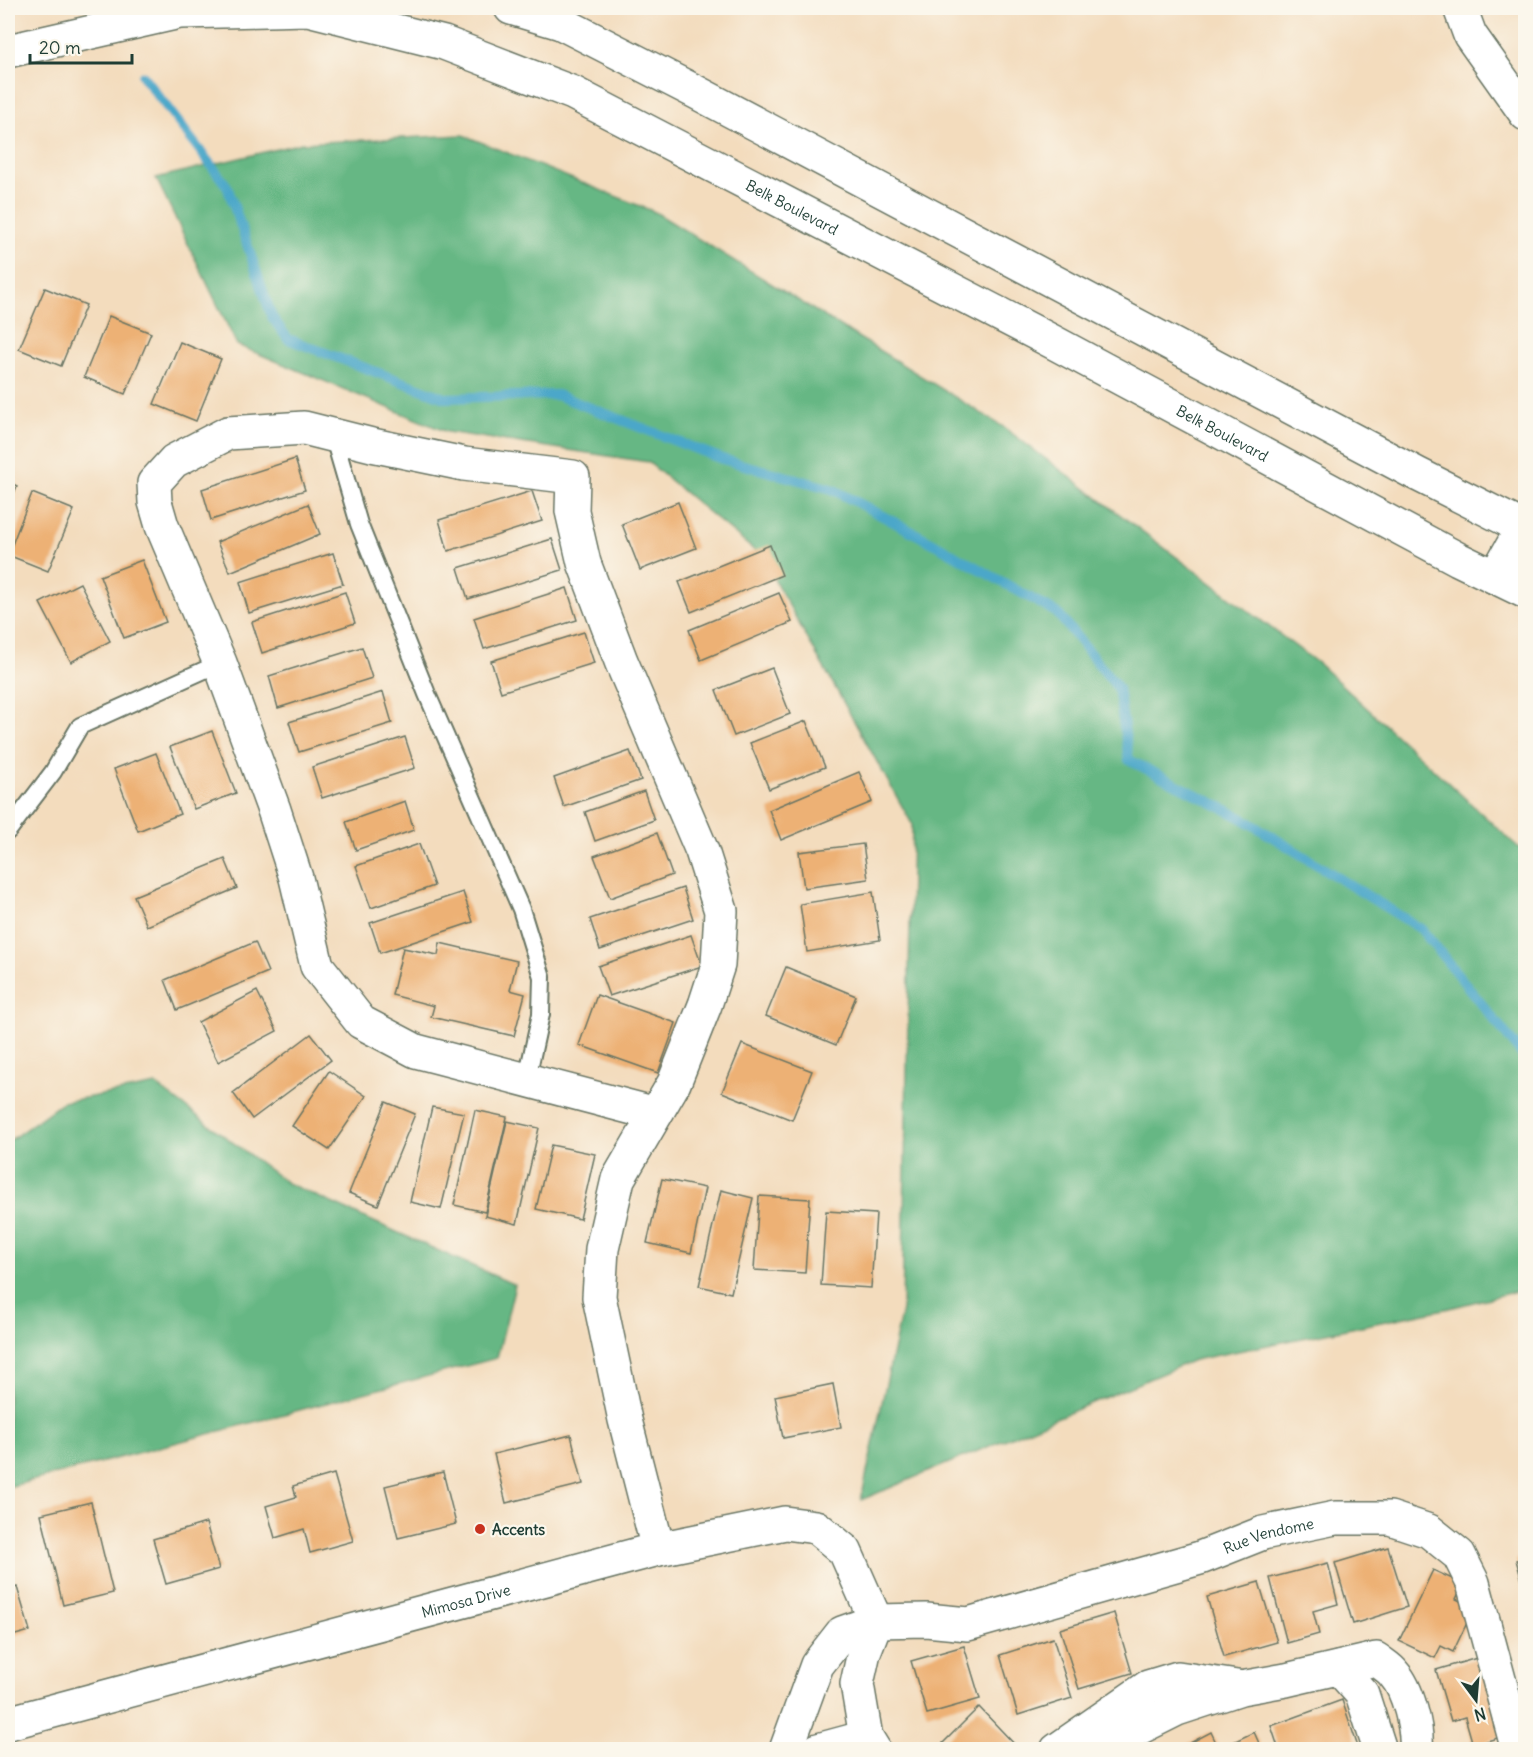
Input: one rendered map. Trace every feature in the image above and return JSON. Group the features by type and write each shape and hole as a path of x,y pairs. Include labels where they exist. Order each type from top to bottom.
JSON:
{"street":[{"path":"511,8 561,23 1407,469 1524,526 1495,577"},
{"path":"1460,8 1470,35 1526,114"},
{"name":"Belk Boulevard","path":"8,51 180,12 308,9 444,43 573,93 1055,343 1526,592"},
{"path":"656,1114 527,1078 416,1051 361,1022 317,966 296,878 274,810 220,663 162,526 155,502 154,483 174,461 228,433 304,428 464,464 573,477 572,511 584,563 621,661 702,851 721,911 718,965 705,1005 674,1083 656,1114 618,1179 602,1249 599,1297 625,1420 658,1549"},
{"name":"Rue Vendome","path":"786,1749 817,1665 842,1634 876,1621 926,1620 968,1624 1200,1558 1263,1533 1335,1518 1390,1518 1429,1531 1459,1555 1473,1583 1518,1749"},
{"name":"Mimosa Drive","path":"8,1724 658,1549 785,1524 816,1527 845,1551 876,1621"},
{"path":"818,1749 870,1743 857,1684 864,1652 876,1621"},
{"path":"1112,1749 1133,1731 1177,1709 1241,1688 1376,1659 1394,1673 1406,1692 1416,1749"},
{"path":"1339,1668 1362,1694 1380,1749"},
{"path":"1057,1749 1102,1716 1148,1687 1178,1678 1241,1688"}],"lane":[{"path":"333,435 359,524 427,694 521,909 542,977 542,1014 527,1078"},
{"path":"8,831 52,772 80,726 220,663"}],"green space":[{"path":"463,135 655,212 1002,426 1319,664 1519,848 1525,851 1525,1289 1450,1308 1194,1360 861,1500 902,1310 912,824 761,556 648,462 447,432 237,345 156,178 302,143"},
{"path":"156,1085 287,1183 515,1285 497,1358 8,1487 8,1142 63,1102"}],"building":[{"path":"45,288 86,305 61,366 19,349"},
{"path":"109,316 151,333 125,394 84,377"},
{"path":"180,342 221,359 196,421 154,404"},
{"path":"295,459 305,490 211,520 202,489"},
{"path":"8,482 17,486 8,508"},
{"path":"532,491 542,521 448,551 439,520"},
{"path":"32,493 74,510 48,571 8,555"},
{"path":"678,502 696,548 640,570 622,524"},
{"path":"308,504 320,534 230,572 217,542"},
{"path":"552,539 562,570 468,599 458,568"},
{"path":"770,545 782,575 691,612 679,582"},
{"path":"333,553 343,584 249,613 240,582"},
{"path":"142,560 166,622 124,638 100,576"},
{"path":"80,583 110,641 71,662 40,603"},
{"path":"567,588 577,620 484,649 474,618"},
{"path":"345,592 355,623 262,653 252,622"},
{"path":"779,593 792,622 701,660 689,630"},
{"path":"584,632 594,663 501,692 491,661"},
{"path":"362,647 372,678 278,708 269,676"},
{"path":"772,668 790,714 734,736 716,690"},
{"path":"383,692 392,723 299,752 289,722"},
{"path":"806,721 825,767 769,789 750,743"},
{"path":"212,731 236,793 194,809 170,747"},
{"path":"405,737 415,768 322,798 312,767"},
{"path":"630,751 641,780 564,807 554,778"},
{"path":"156,753 180,814 138,831 114,769"},
{"path":"859,772 872,802 781,840 769,810"},
{"path":"644,791 654,820 595,841 585,812"},
{"path":"405,801 414,830 356,850 346,822"},
{"path":"657,833 672,875 610,898 594,856"},
{"path":"419,844 434,886 371,908 356,866"},
{"path":"863,844 868,879 804,888 799,852"},
{"path":"225,859 237,888 147,926 134,896"},
{"path":"683,888 693,919 600,950 590,919"},
{"path":"463,892 473,922 380,953 370,923"},
{"path":"873,892 880,940 807,952 800,904"},
{"path":"691,935 702,966 609,996 598,966"},
{"path":"255,942 268,972 177,1010 165,980"},
{"path":"440,943 517,961 510,990 525,994 514,1036 431,1017 434,1006 392,995 403,948 438,955"},
{"path":"786,967 856,996 836,1045 766,1016"},
{"path":"257,991 277,1031 218,1062 198,1022"},
{"path":"597,995 676,1023 658,1073 579,1045"},
{"path":"311,1034 331,1060 252,1119 233,1093"},
{"path":"742,1044 812,1071 792,1120 722,1092"},
{"path":"329,1071 366,1096 329,1150 292,1126"},
{"path":"386,1102 415,1114 378,1205 349,1193"},
{"path":"432,1107 464,1113 441,1209 410,1202"},
{"path":"475,1110 507,1117 485,1212 454,1205"},
{"path":"507,1121 539,1128 517,1224 485,1216"},
{"path":"551,1145 595,1154 580,1219 536,1209"},
{"path":"662,1179 705,1188 691,1253 647,1243"},
{"path":"721,1190 753,1198 731,1293 699,1286"},
{"path":"759,1196 810,1199 805,1273 754,1270"},
{"path":"826,1211 876,1214 871,1288 821,1285"},
{"path":"833,1384 841,1427 783,1438 775,1396"},
{"path":"571,1435 583,1484 506,1503 494,1454"},
{"path":"443,1472 456,1524 398,1538 385,1486"},
{"path":"334,1474 353,1541 310,1553 304,1529 275,1538 266,1506 296,1497 293,1486"},
{"path":"91,1502 113,1593 63,1605 41,1514"},
{"path":"206,1523 219,1569 166,1584 153,1539"},
{"path":"1388,1547 1407,1607 1353,1624 1335,1563"},
{"path":"1526,1557 1526,1591 1525,1591 1516,1560"},
{"path":"1328,1563 1338,1604 1313,1611 1319,1634 1287,1643 1270,1578"},
{"path":"1433,1570 1463,1584 1456,1599 1474,1608 1453,1652 1441,1646 1435,1658 1399,1641"},
{"path":"1259,1582 1277,1642 1224,1657 1207,1597"},
{"path":"17,1587 30,1631 8,1637 8,1590"},
{"path":"1114,1613 1132,1673 1079,1689 1060,1629"},
{"path":"1053,1638 1072,1698 1018,1715 1000,1655"},
{"path":"964,1646 980,1699 927,1714 911,1661"},
{"path":"1484,1656 1508,1735 1473,1745 1465,1717 1451,1721 1436,1670"},
{"path":"1342,1700 1359,1750 1279,1750 1271,1726"},
{"path":"979,1707 1020,1750 936,1750"},
{"path":"1211,1732 1219,1749 1254,1732 1262,1750 1191,1750 1188,1744"}],"waterway":[{"path":"143,76 227,186 272,317 288,339 445,398 557,395 722,459 832,489 1057,613 1118,688 1129,760 1242,818 1421,929 1526,1059"}],"place":[{"name":"Accents","path":"480,1529"}]}
